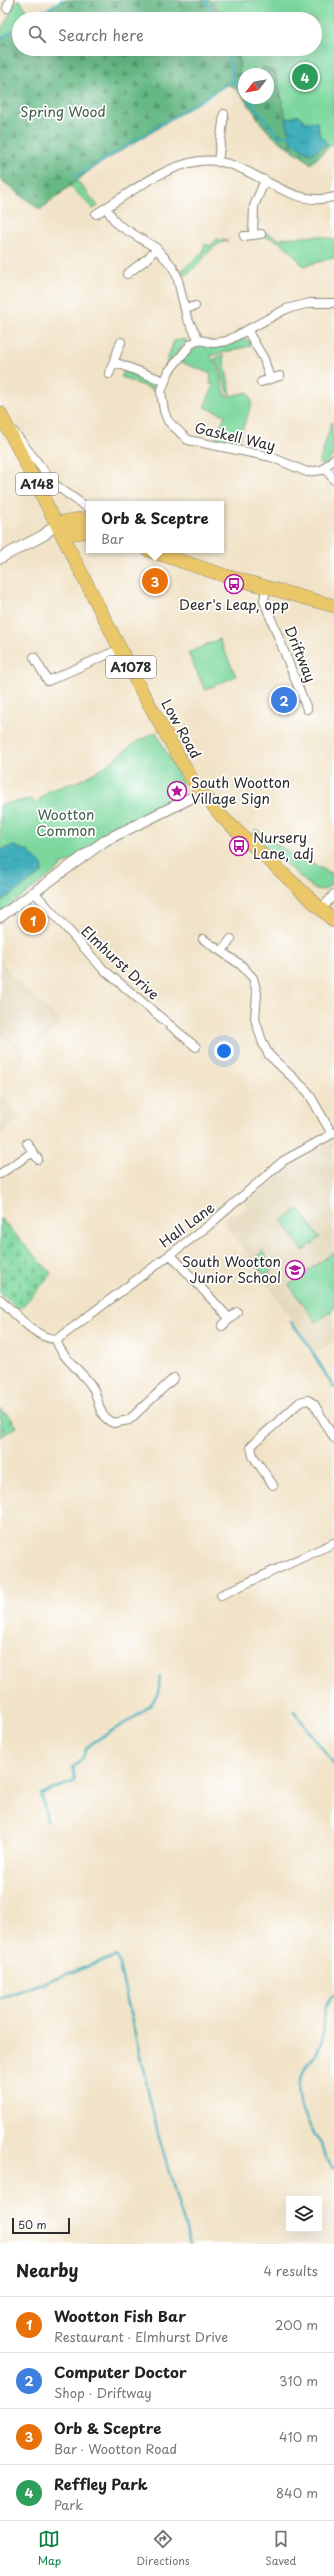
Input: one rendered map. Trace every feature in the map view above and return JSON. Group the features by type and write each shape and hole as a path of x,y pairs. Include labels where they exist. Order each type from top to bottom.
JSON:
{"main road":[{"name":"A148","path":"0,413 62,535"},
{"path":"57,523 80,519 86,522"},
{"path":"62,535 86,531"},
{"name":"Low Road","path":"62,535 122,648 144,695 201,793 222,817 334,921"},
{"path":"158,553 178,562 334,606"}],"street":[{"path":"218,162 224,114"},
{"path":"96,214 180,166 200,161 218,162 232,165 297,196 319,201 334,197"},
{"path":"244,236 257,234 254,206 265,180"},
{"path":"106,208 117,224 156,248 172,266 177,276 191,326 199,340 214,343 227,342 286,309 310,304 334,303"},
{"path":"126,274 148,258 156,248"},
{"path":"185,309 195,306"},
{"path":"247,330 264,359 270,379"},
{"name":"Gaskell Way","path":"199,340 191,344 184,352 164,381 161,392 164,411 174,429 188,440 271,457 307,472 315,473 325,468"},
{"path":"109,374 121,342"},
{"path":"114,362 164,381"},
{"path":"261,382 280,376"},
{"path":"8,429 17,433 54,484 86,507"},
{"path":"334,459 325,468 334,480"},
{"path":"0,558 44,535 57,523"},
{"path":"44,535 62,535"},
{"name":"Driftway","path":"266,587 264,601 307,709"},
{"path":"34,657 48,681 122,648"},
{"path":"0,917 106,840 201,793"},
{"name":"Elmhurst Drive","path":"34,892 103,969 196,1047"},
{"path":"322,909 334,894"},
{"path":"203,938 241,965 253,978 257,993 256,1026 265,1049 310,1095 333,1134"},
{"path":"222,951 231,939"},
{"name":"Hall Lane","path":"56,1339 220,1217 283,1161 333,1134"},
{"path":"27,1143 38,1159"},
{"path":"0,1174 33,1152"},
{"path":"170,1254 229,1318"},
{"path":"0,1299 41,1336 56,1339 62,1353 94,1391 103,1417 113,1423 129,1420 174,1378"},
{"path":"222,1326 237,1312"},
{"path":"273,1485 253,1456 251,1446 300,1402 308,1400 314,1404 334,1438"},
{"path":"221,1595 334,1543"}],"shaded area":[{"path":"0,958 11,975 62,1022 22,1059 9,1042 0,1035"},
{"path":"0,1095 22,1116 0,1135"},
{"name":"South Wootton Junior School","path":"334,1140 334,1341 315,1354 223,1220 232,1214 238,1214 247,1208 247,1201 280,1175 283,1175 288,1169"}],"green space":[{"path":"17,0 20,0 28,12 12,12 12,31 0,38 0,32"},
{"path":"62,0 211,0 217,12 43,12"},
{"path":"213,0 334,0 334,143 330,146 327,143 292,142 274,68 240,68 239,56 322,56 322,12 219,12"},
{"name":"Spring Wood","path":"12,31 12,56 239,56 238,91 227,85 173,116 157,129 93,168 40,210 0,179 0,38"},
{"name":"Spring Wood","path":"274,72 292,142 311,154 327,143 330,146 311,164 266,130 249,104 274,104"},
{"path":"76,179 98,206 93,209 69,185"},
{"path":"264,232 281,240 282,238 318,236 334,239 334,258 303,266 287,247 277,241 265,237"},
{"path":"216,239 228,241 215,246 190,272 184,276 182,270 202,253 205,244 211,246"},
{"path":"186,339 186,342 168,364 166,363 174,341"},
{"path":"244,339 250,341 250,346 210,356 219,370 226,397 248,392 252,403 237,445 215,441 225,415 204,407 214,385 210,384 211,374 181,362 199,344 220,346"},
{"path":"223,355 231,394 229,395 221,370 214,359"},
{"path":"124,371 150,381 156,391 121,377"},
{"path":"332,422 334,454 324,466 319,463"},
{"path":"219,639 236,676 205,690 188,653"},
{"name":"Wootton Common","path":"156,732 182,782 182,791 177,799 65,864 61,864 60,868 0,913 0,805 30,799 36,803 48,791 79,781 103,768 136,742"},
{"path":"256,829 284,849 334,875 334,882 324,890 314,889 252,834"},
{"path":"299,1209 320,1238 303,1251 282,1221"},
{"path":"0,1218 52,1274 19,1310 0,1293"},
{"path":"263,1251 272,1267 269,1274 263,1273 253,1260"},
{"path":"334,1252 334,1309 316,1322 289,1285"},
{"path":"0,1408 11,1418 17,1427 0,1437"}],"water":[{"path":"298,115 306,122 317,122 320,135 327,143 311,154 292,142 286,119"},
{"path":"15,846 28,851 43,866 42,873 0,902 0,850"}],"waterway":[{"path":"43,12 62,0"},
{"path":"206,0 212,12"},
{"path":"0,39 12,31"},
{"path":"228,56 234,80 238,85"},
{"path":"76,177 234,80"},
{"path":"253,104 278,136 290,136"},
{"path":"291,1322 305,1340 334,1388"},
{"path":"47,1820 41,1794 75,1781 73,1767 80,1761 89,1746 143,1711 156,1697 160,1676"},
{"path":"294,1711 334,1764"},
{"path":"0,1998 117,1956 158,2134 190,2244"},
{"path":"334,1995 325,2007 323,2016 324,2030 321,2043 299,2083 299,2098 307,2120 321,2143 328,2163 334,2168"}],"place":[{"name":"Reffley Park","path":"305,77"},
{"name":"Orb & Sceptre","path":"155,581"},
{"name":"Deer's Leap, opp","path":"234,584"},
{"name":"Computer Doctor","path":"284,700"},
{"name":"South Wootton Village Sign","path":"177,791"},
{"name":"Nursery Lane, adj","path":"239,846"},
{"name":"Wootton Fish Bar","path":"33,920"},
{"name":"South Wootton Junior School","path":"295,1270"}]}
